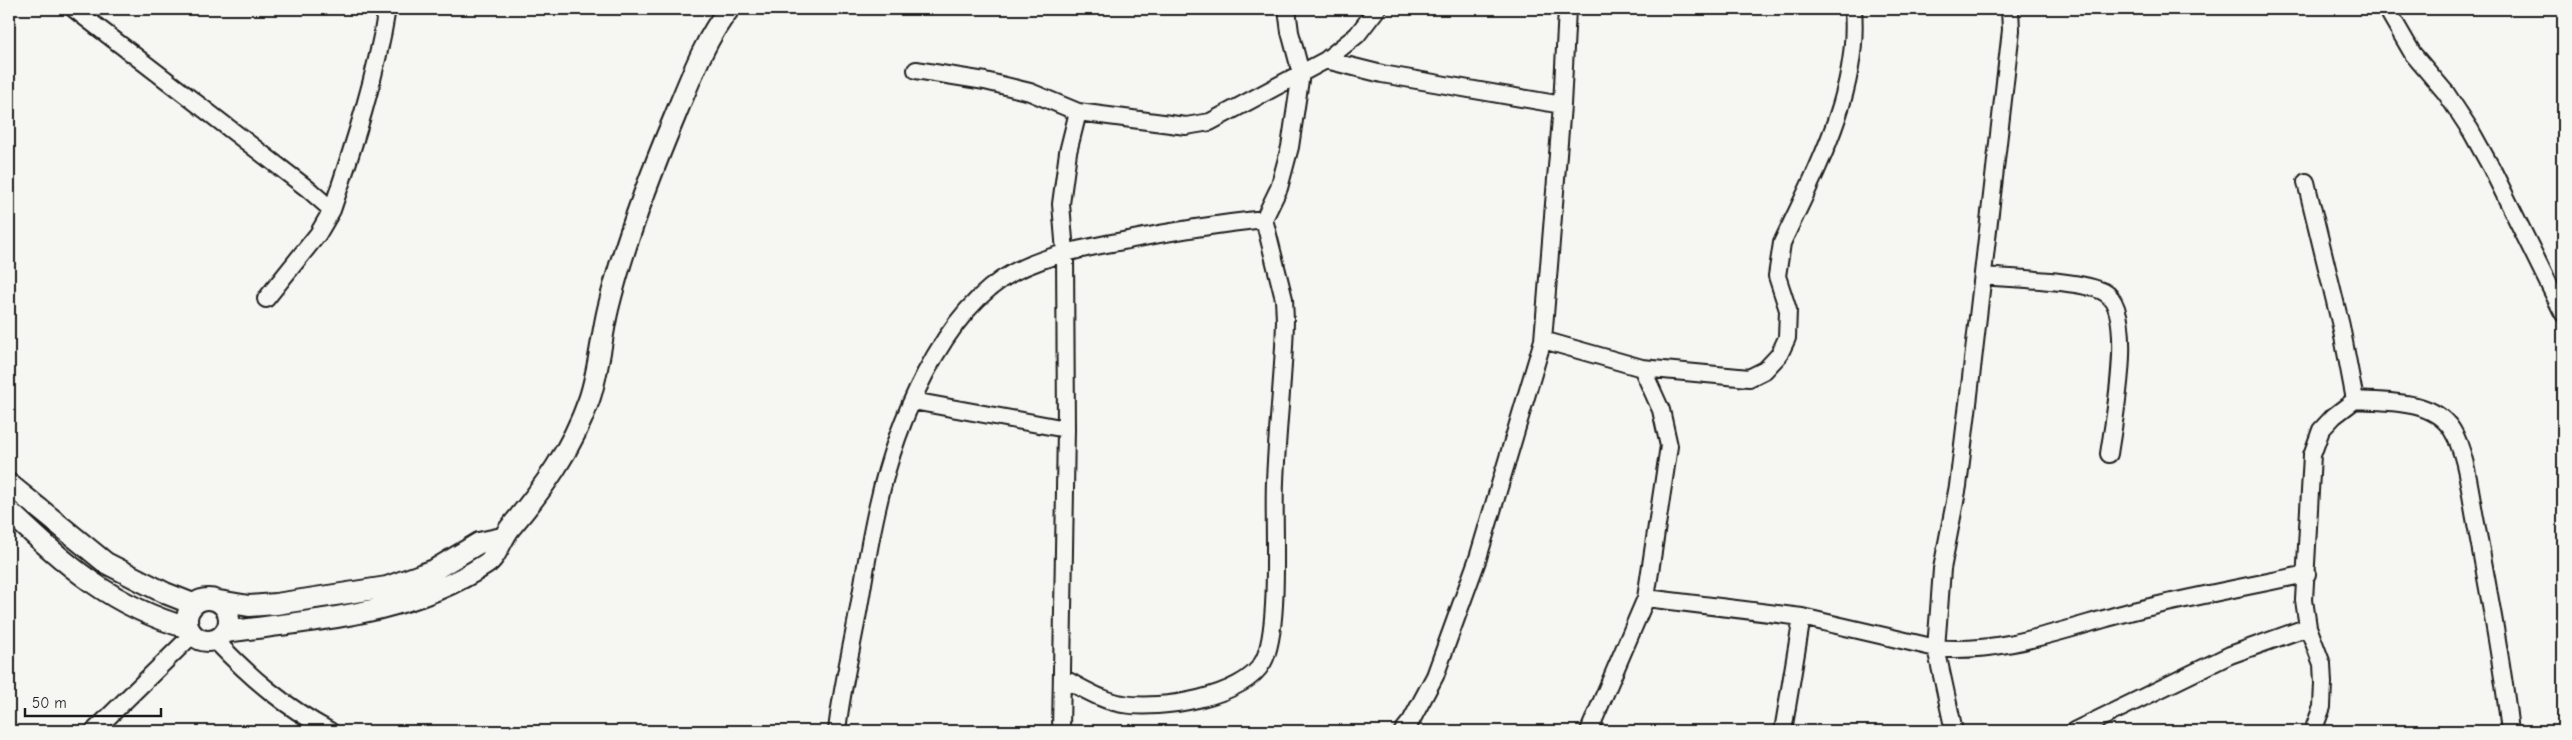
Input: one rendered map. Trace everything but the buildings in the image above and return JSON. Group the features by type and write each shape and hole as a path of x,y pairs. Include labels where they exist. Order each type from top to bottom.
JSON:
{"street":[{"path":"74,9 332,210"},
{"path":"266,299 318,234 332,210 348,162 374,69 387,9"},
{"path":"9,511 97,588 159,620 190,631 199,639 400,604 448,585 488,563 502,538 541,491 562,460 589,399 609,306 646,186 690,79 729,9"},
{"path":"1064,679 1096,695 1122,704 1153,706 1184,702 1220,693 1244,680 1262,664 1270,640 1273,604 1275,484 1285,320 1284,299 1264,219 1279,188 1290,147 1301,73 1290,32 1287,9"},
{"path":"916,70 985,81 1030,92 1078,112 1186,126 1210,122 1326,60 1357,34 1377,9"},
{"path":"1403,731 1411,721 1436,676 1468,585 1543,340 1562,105 1567,9"},
{"path":"1543,340 1642,368 1749,378 1765,370 1780,355 1787,338 1788,310 1780,290 1777,263 1782,243 1831,133 1847,82 1855,31 1852,9"},
{"path":"1954,731 1936,648 1942,569 1958,486 1984,276 2011,30 2010,9"},
{"path":"2387,9 2413,54 2446,94 2471,131 2492,169 2563,313"},
{"path":"1326,60 1382,74 1562,105"},
{"path":"1061,731 1064,679 1066,429 1065,252 1062,204 1068,152 1078,112"},
{"path":"2306,182 2341,326 2355,400"},
{"path":"836,731 878,504 894,449 912,401 958,319 993,286 1014,272 1065,252 1218,224 1264,219"},
{"path":"1984,276 2064,284 2092,289 2106,293 2113,302 2119,313 2121,344 2109,454"},
{"path":"1588,731 1646,598 1669,446 1661,410 1642,368"},
{"path":"2313,731 2322,707 2323,683 2322,664 2308,627 2304,600 2307,574 2312,455 2315,442 2321,430 2334,416 2355,400 2403,403 2424,408 2438,416 2452,430 2463,458 2473,509 2499,647 2510,731"},
{"path":"912,401 1066,429"},
{"path":"9,484 106,563 164,593 193,604"},
{"path":"190,631 187,615 193,604 205,598 249,606 276,604 386,587 434,570 479,543 502,538"},
{"path":"1646,598 1802,618 1936,648 1975,648 2021,640 2135,611 2307,574"},
{"path":"219,601 228,612 230,618 220,636"},
{"path":"1783,731 1802,618"},
{"path":"2074,731 2230,655 2308,627"},
{"path":"94,731 190,631"},
{"path":"220,636 242,668 281,702 330,731"}]}
